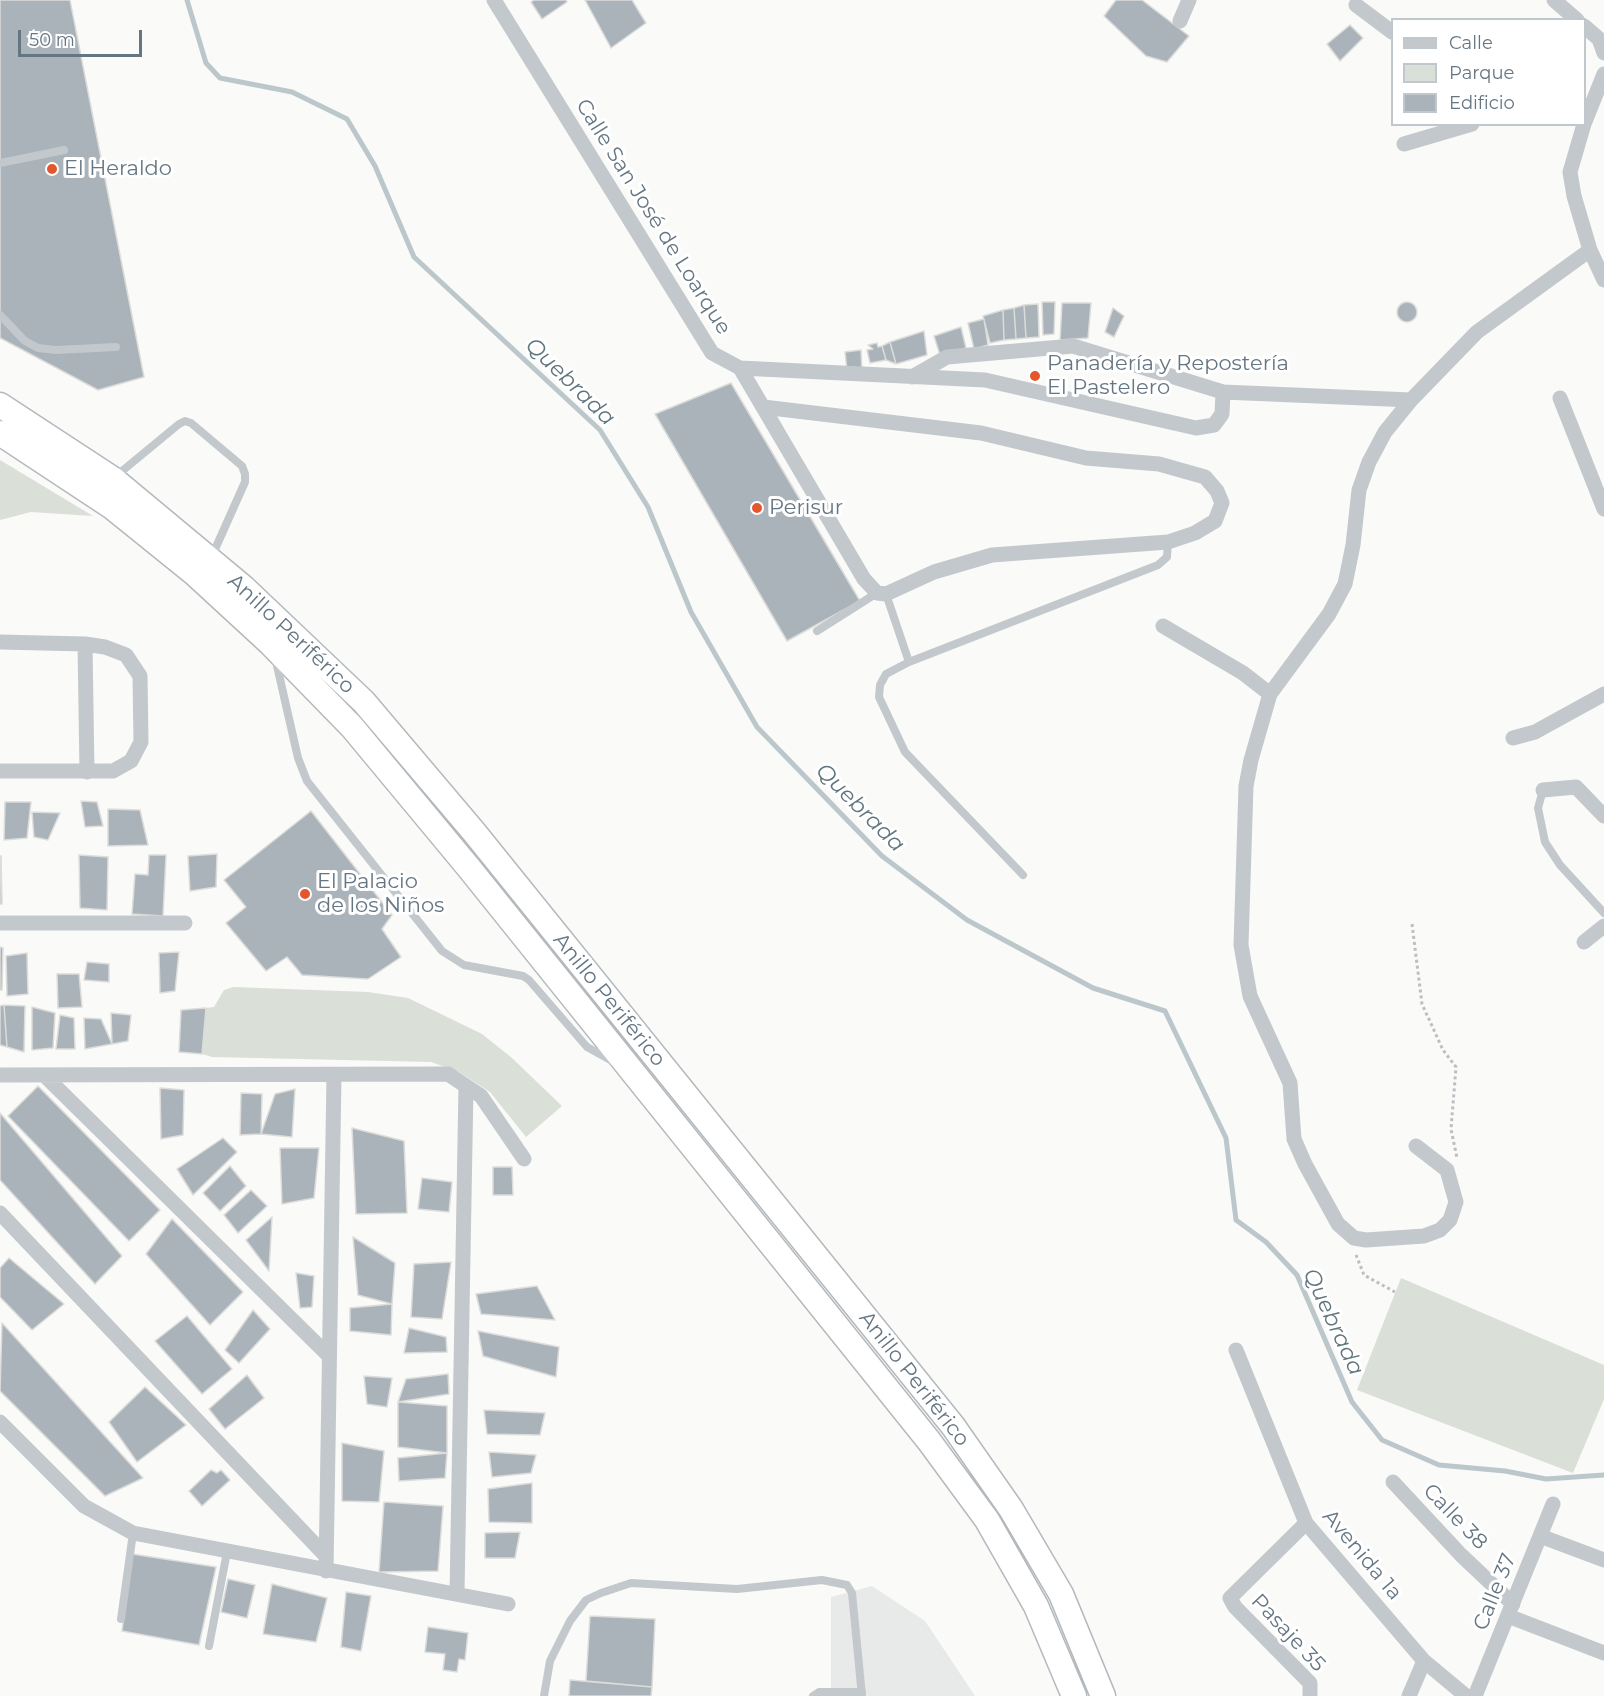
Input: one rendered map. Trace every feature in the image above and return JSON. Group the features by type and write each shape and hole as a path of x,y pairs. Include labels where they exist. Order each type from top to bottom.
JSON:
{"highway":[{"path":"0,387 48,434"},
{"name":"Anillo Periférico","path":"0,405 113,478 211,560 364,702 474,832 953,1426 1011,1509 1061,1594 1103,1696"},
{"name":"Anillo Periférico","path":"0,433 112,507 195,574 271,644 352,727 628,1066 928,1441 987,1520 1036,1606 1074,1696"}],"street":[{"name":"Calle San José de Loarque","path":"494,0 712,353 740,368 985,380 1196,428 1214,424 1222,414 1223,392"},
{"path":"1180,21 1189,0"},
{"path":"1554,0 1575,18"},
{"path":"1356,5 1391,31"},
{"path":"1586,28 1599,39 1604,53"},
{"path":"1586,82 1602,78"},
{"path":"1586,119 1602,78"},
{"path":"1404,144 1465,126"},
{"path":"1583,126 1570,172 1574,196 1590,250 1604,280"},
{"path":"1416,1146 1447,1170 1455,1202 1450,1220 1440,1230 1424,1236 1366,1240 1354,1238 1338,1224 1294,1139 1290,1083 1250,996 1241,945 1246,786 1251,760 1270,694 1329,614 1345,584 1353,545 1359,490 1369,462 1384,432 1411,400 1477,332 1590,250"},
{"path":"910,378 947,357 1073,346 1223,392 1411,400"},
{"path":"740,368 864,579 881,594 933,572 992,555 1168,542 1195,533 1215,521 1222,503 1217,492 1205,477 1159,464 1086,458 981,433 763,407"},
{"path":"1560,398 1604,509"},
{"path":"1163,626 1243,674 1270,694"},
{"path":"0,642 85,644 105,647 126,655 140,676 141,742 131,761 113,771 0,771"},
{"path":"85,644 87,772"},
{"path":"1513,738 1536,732 1604,694"},
{"path":"1543,790 1576,787 1604,816"},
{"path":"0,923 185,922"},
{"path":"1584,942 1604,926"},
{"path":"0,1075 448,1074 481,1096 524,1159"},
{"path":"44,1075 329,1356"},
{"path":"326,1571 334,1075"},
{"path":"457,1593 466,1086"},
{"path":"0,1214 325,1554"},
{"name":"Avenida 1a","path":"1236,1350 1306,1523 1424,1661 1466,1696"},
{"path":"0,1422 84,1506 133,1533 508,1604"},
{"name":"Calle 38","path":"1393,1482 1510,1610"},
{"name":"Calle 37","path":"1475,1696 1553,1504"},
{"name":"Pasaje 35","path":"1306,1523 1230,1598 1235,1608 1310,1683 1310,1696"},
{"path":"1540,1536 1604,1560"},
{"path":"1510,1610 1604,1653"},
{"path":"1409,1696 1424,1661"}],"lane":[{"path":"0,163 64,150"},
{"path":"0,315 25,341 38,348 56,350 116,347"},
{"path":"113,478 179,424 185,421 191,423 242,466 245,474 244,482 211,560"},
{"path":"1023,875 904,752 879,697 880,685 886,674 909,662 1158,565 1167,557 1168,542"},
{"path":"817,631 881,594 909,662"},
{"path":"271,644 298,758 307,781 442,951 464,964 523,976 587,1047 612,1062 628,1066"},
{"path":"1543,790 1538,808 1545,842 1560,865 1604,913"},
{"path":"121,1619 133,1533"},
{"path":"209,1646 227,1552"},
{"path":"544,1696 550,1661 570,1622 586,1600 601,1593 631,1583 737,1589 822,1580 847,1585 852,1593 862,1694 819,1692 813,1696"}],"path":[{"path":"1412,924 1422,1004 1443,1050 1456,1067 1452,1129 1457,1159 1447,1170"},
{"path":"1354,1238 1356,1260 1364,1275 1395,1292"}],"shaded area":[{"path":"872,1586 925,1621 975,1696 831,1696 831,1597"}],"green space":[{"path":"0,460 93,516 31,512 0,520"},
{"path":"233,987 368,992 408,998 482,1034 512,1058 562,1106 526,1137 490,1092 459,1072 431,1062 212,1057 202,1054 206,1008 214,1007 224,990"},
{"path":"1401,1278 1604,1365 1604,1399 1573,1473 1357,1390"}],"building":[{"name":"El Heraldo","path":"0,0 70,0 144,377 98,390 0,338"},
{"path":"534,0 566,0 567,2 542,19 531,2"},
{"path":"585,0 632,0 646,23 611,48"},
{"path":"1116,0 1142,0 1189,36 1167,62 1146,56 1104,16"},
{"path":"1350,25 1363,38 1340,61 1327,44"},
{"path":"1042,302 1055,302 1054,334 1043,335"},
{"path":"1407,302 1414,305 1417,312 1414,319 1407,322 1400,319 1397,312 1400,305"},
{"path":"1062,303 1091,303 1088,338 1060,340"},
{"path":"1038,304 1039,337 1026,338 1024,305"},
{"path":"1024,305 1026,338 1016,339 1014,308"},
{"path":"1014,308 1016,339 1004,340 1003,310"},
{"path":"1113,308 1124,316 1114,337 1105,332"},
{"path":"1003,310 1004,340 990,343 983,316"},
{"path":"984,319 988,345 974,349 968,323"},
{"path":"961,327 966,348 940,355 934,336"},
{"path":"924,331 927,355 896,364 890,342"},
{"path":"890,342 896,364 886,360 882,346"},
{"path":"877,343 878,347 882,346 886,360 870,363 867,350 873,349 868,345"},
{"path":"861,350 862,372 847,371 845,352"},
{"name":"Perisur","path":"731,383 860,601 787,641 655,414"},
{"path":"81,801 97,802 103,826 85,827"},
{"path":"5,802 31,802 27,838 4,840"},
{"path":"108,809 140,810 148,845 108,846"},
{"name":"El Palacio de los Niños","path":"311,811 392,915 382,929 401,957 368,979 302,975 287,957 266,971 226,923 246,907 224,880"},
{"path":"32,812 60,813 48,840 34,837"},
{"path":"217,854 216,887 190,891 188,856"},
{"path":"79,855 108,857 107,910 80,908"},
{"path":"149,855 166,855 163,916 132,914 135,874 148,875"},
{"path":"1,856 2,904 0,904"},
{"path":"0,947 3,948 2,990 0,990"},
{"path":"179,952 175,991 160,993 159,953"},
{"path":"27,953 28,994 7,996 6,956"},
{"path":"87,962 109,964 109,982 84,980"},
{"path":"57,974 79,974 82,1007 58,1008"},
{"path":"4,1005 25,1006 24,1052 7,1047"},
{"path":"4,1005 7,1047 0,1045 0,1006"},
{"path":"32,1007 55,1013 53,1048 32,1050"},
{"path":"206,1008 202,1054 179,1052 181,1010"},
{"path":"111,1013 131,1015 128,1041 112,1044"},
{"path":"60,1015 74,1018 75,1049 56,1049"},
{"path":"84,1018 101,1019 112,1044 85,1049"},
{"path":"38,1086 160,1210 129,1241 8,1116"},
{"path":"160,1088 184,1090 183,1135 161,1139"},
{"path":"295,1089 292,1137 261,1134 275,1094"},
{"path":"241,1093 262,1094 261,1134 240,1135"},
{"path":"0,1113 122,1256 95,1284 0,1180"},
{"path":"352,1128 404,1141 407,1213 356,1214"},
{"path":"223,1138 237,1152 193,1195 177,1169"},
{"path":"280,1148 319,1148 314,1198 282,1204"},
{"path":"230,1166 246,1186 220,1211 203,1193"},
{"path":"493,1167 512,1167 513,1195 493,1195"},
{"path":"422,1178 452,1182 449,1212 418,1209"},
{"path":"251,1190 267,1206 238,1233 224,1215"},
{"path":"272,1217 269,1271 246,1240"},
{"path":"172,1219 243,1292 210,1325 146,1254"},
{"path":"353,1237 395,1263 392,1304 358,1295"},
{"path":"9,1258 64,1304 32,1330 0,1297 0,1268"},
{"path":"451,1262 442,1319 411,1317 414,1264"},
{"path":"296,1273 314,1276 312,1307 300,1308"},
{"path":"537,1286 555,1320 481,1314 476,1294"},
{"path":"392,1304 391,1335 350,1331 350,1308"},
{"path":"253,1310 270,1329 239,1363 225,1350"},
{"path":"187,1316 232,1369 202,1394 155,1341"},
{"path":"2,1323 143,1478 105,1496 0,1391"},
{"path":"409,1328 446,1337 447,1352 404,1353"},
{"path":"478,1331 559,1347 556,1377 483,1356"},
{"path":"448,1374 449,1394 398,1402 406,1379"},
{"path":"247,1375 264,1398 225,1429 209,1409"},
{"path":"364,1376 392,1378 387,1407 367,1404"},
{"path":"145,1387 186,1425 137,1462 109,1422"},
{"path":"398,1402 447,1406 447,1453 398,1447"},
{"path":"484,1410 545,1413 540,1435 487,1434"},
{"path":"342,1443 384,1451 379,1502 342,1501"},
{"path":"489,1452 536,1455 531,1473 492,1477"},
{"path":"447,1453 445,1478 399,1481 398,1458"},
{"path":"211,1470 217,1473 221,1470 230,1480 202,1506 189,1491"},
{"path":"532,1483 532,1523 489,1522 488,1489"},
{"path":"384,1502 443,1506 438,1571 379,1572"},
{"path":"520,1532 515,1558 485,1558 485,1533"},
{"path":"132,1554 216,1567 199,1645 122,1631"},
{"path":"228,1579 255,1585 247,1618 221,1612"},
{"path":"272,1584 327,1598 316,1642 263,1634"},
{"path":"346,1592 371,1596 361,1651 341,1647"},
{"path":"590,1616 655,1619 652,1687 586,1681"},
{"path":"428,1627 468,1633 465,1660 459,1659 457,1672 443,1670 445,1654 425,1652"},
{"path":"570,1680 652,1687 651,1696 569,1696"}],"waterway":[{"name":"Quebrada","path":"187,0 206,63 220,78 292,92 347,119 375,166 414,257 600,430 648,507 691,612 757,727 882,856 967,920 1093,988 1165,1011 1226,1138 1236,1220 1266,1242 1297,1275 1352,1402 1382,1440 1439,1465 1505,1471 1546,1479 1604,1475"}],"place":[{"name":"El Heraldo","path":"52,169"},
{"name":"Panadería y Repostería El Pastelero","path":"1035,376"},
{"name":"Perisur","path":"757,508"},
{"name":"El Palacio de los Niños","path":"305,894"}]}
